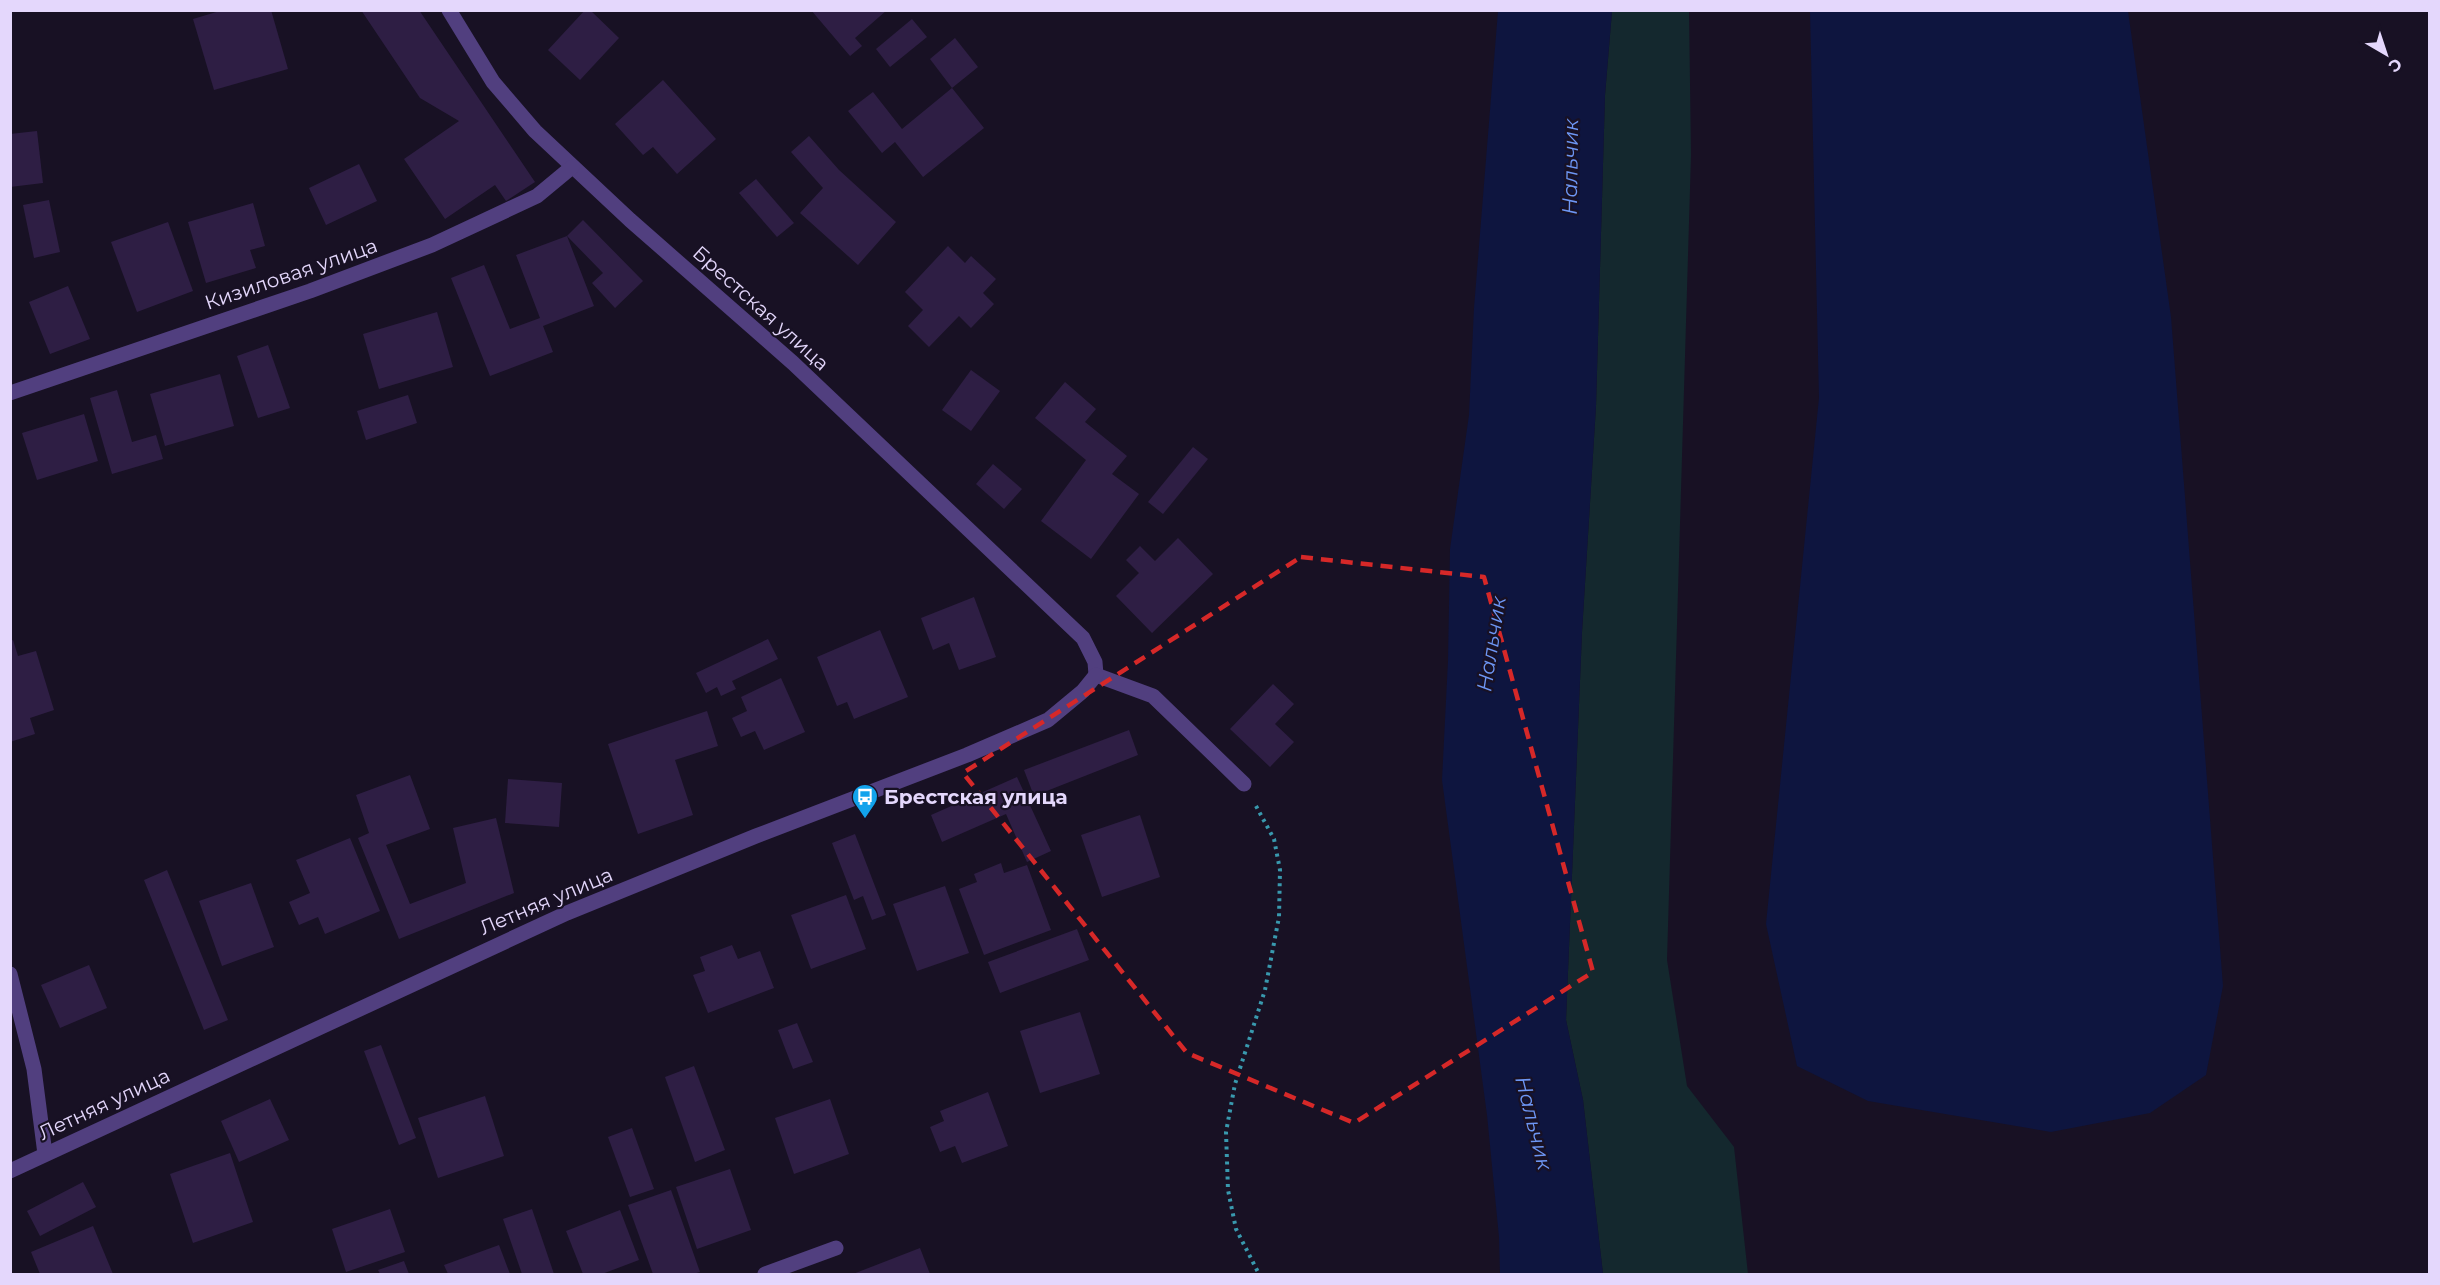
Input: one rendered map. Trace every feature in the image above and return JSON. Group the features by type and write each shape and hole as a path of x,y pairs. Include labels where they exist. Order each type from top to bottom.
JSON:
{"street":[{"name":"Брестская улица","path":"449,10 493,82 535,131 572,167 793,363 1083,638 1095,662 1096,675"},
{"name":"Кизиловая улица","path":"10,393 310,291 432,245 537,196 572,167"},
{"path":"1096,675 1153,696 1244,784"},
{"name":"Летняя улица","path":"10,1171 567,913 756,836 967,755 1048,720 1083,691 1096,675"},
{"path":"10,974 34,1069 45,1155"},
{"path":"765,1275 836,1248"}],"path":[{"path":"1244,784 1274,839 1280,870 1279,917 1265,990 1235,1084 1226,1132 1228,1190 1236,1229 1259,1275"}],"highlighted area":[{"path":"1301,557 1484,577 1593,972 1354,1123 1187,1053 963,773"}],"shaded area":[{"path":"1612,11 1689,11 1691,155 1667,960 1687,1086 1734,1147 1748,1274 1603,1274 1583,1100 1566,1020 1582,632 1596,406 1605,95"}],"water":[{"name":"Нальчик","path":"1498,11 1612,11 1605,95 1596,406 1582,632 1566,1020 1583,1100 1603,1274 1500,1274 1499,1237 1487,1115 1442,780 1448,661 1450,549 1469,415 1474,308"},
{"path":"1810,11 2128,11 2171,317 2223,986 2206,1075 2150,1113 2051,1132 1868,1101 1797,1066 1766,924 1819,398"}],"building":[{"path":"223,10 271,10 288,69 214,90 193,19"},
{"path":"361,10 419,10 535,182 506,201 495,185 445,219 404,159 459,121 420,98"},
{"path":"585,10 590,10 619,38 580,80 548,50"},
{"path":"811,10 887,10 855,38 862,46 850,56"},
{"path":"912,19 927,37 890,67 876,49"},
{"path":"955,38 978,67 952,88 930,59"},
{"path":"663,80 716,139 677,174 653,147 643,155 615,124"},
{"path":"952,88 984,128 923,177 895,142 882,153 848,111 873,92 902,129"},
{"path":"37,131 43,183 10,187 10,134"},
{"path":"809,136 839,170 896,222 858,265 800,213 823,188 791,152"},
{"path":"359,164 377,201 326,225 309,188"},
{"path":"756,179 794,223 777,237 739,193"},
{"path":"49,200 60,252 34,258 23,205"},
{"path":"253,203 265,246 250,250 256,268 206,283 188,222"},
{"path":"583,220 643,281 615,308 592,283 603,273 567,236"},
{"path":"168,222 193,291 137,312 111,242"},
{"path":"567,236 594,306 543,326 553,352 490,376 451,278 484,265 510,329 540,318 516,255"},
{"path":"948,246 965,263 971,256 996,279 983,293 994,304 971,328 959,316 929,347 908,326 923,310 905,292"},
{"path":"68,286 90,339 50,354 29,302"},
{"path":"437,312 453,367 379,389 363,334"},
{"path":"268,345 290,408 258,418 237,356"},
{"path":"971,370 1000,391 971,431 942,410"},
{"path":"220,374 234,426 165,446 150,394"},
{"path":"1065,382 1096,409 1085,422 1127,456 1112,474 1139,494 1091,559 1041,521 1086,460 1035,418"},
{"path":"117,390 132,442 156,435 163,459 112,474 90,398"},
{"path":"408,395 417,423 366,440 357,411"},
{"path":"84,414 98,461 37,480 22,433"},
{"path":"1193,447 1208,459 1163,514 1148,502"},
{"path":"993,464 1022,489 1004,509 976,484"},
{"path":"1178,538 1213,574 1152,633 1116,596 1139,573 1126,560 1140,546 1155,561"},
{"path":"974,597 996,657 959,670 949,643 933,650 921,618"},
{"path":"880,630 908,697 854,719 847,702 837,706 817,657"},
{"path":"768,639 778,659 732,681 736,689 721,696 717,687 706,693 696,673"},
{"path":"13,640 18,656 36,651 54,710 30,718 35,734 10,742 10,641"},
{"path":"781,678 805,732 764,750 755,731 741,737 732,718 747,711 741,697"},
{"path":"1273,684 1294,704 1275,724 1294,742 1270,767 1230,729"},
{"path":"707,711 718,746 675,760 693,815 638,834 608,744"},
{"path":"1129,730 1138,755 1034,796 1024,770"},
{"path":"410,775 430,829 386,845 410,904 466,883 453,828 496,818 514,893 399,939 358,838 369,833 356,795"},
{"path":"1017,777 1051,851 1027,862 1006,814 942,842 931,815"},
{"path":"508,779 562,783 559,827 505,823"},
{"path":"1140,815 1160,877 1102,897 1081,835"},
{"path":"855,834 886,915 872,920 863,896 854,900 832,843"},
{"path":"350,838 380,911 325,934 318,917 299,925 289,902 310,893 296,860"},
{"path":"1001,863 1004,873 1027,865 1051,930 984,955 959,889 977,882 974,874"},
{"path":"167,870 228,1020 204,1030 144,880"},
{"path":"251,883 274,947 222,966 199,901"},
{"path":"945,886 969,953 917,971 893,904"},
{"path":"846,895 866,949 811,969 791,915"},
{"path":"1077,929 1089,960 1000,993 988,962"},
{"path":"732,945 738,959 760,951 774,988 708,1013 693,975 705,971 700,957"},
{"path":"89,965 107,1008 60,1028 41,985"},
{"path":"1080,1012 1100,1074 1040,1093 1020,1031"},
{"path":"797,1023 813,1062 793,1069 778,1030"},
{"path":"381,1045 416,1138 399,1145 364,1051"},
{"path":"694,1066 725,1150 695,1162 665,1077"},
{"path":"988,1092 1008,1146 962,1163 955,1146 940,1152 930,1127 944,1121 940,1111"},
{"path":"485,1096 504,1156 438,1178 418,1118"},
{"path":"270,1099 289,1140 239,1162 221,1121"},
{"path":"830,1099 849,1154 794,1174 775,1118"},
{"path":"632,1128 654,1189 630,1197 608,1137"},
{"path":"230,1153 253,1222 193,1243 170,1174"},
{"path":"730,1169 751,1230 697,1249 676,1187"},
{"path":"83,1182 96,1207 40,1236 27,1211"},
{"path":"671,1190 700,1272 653,1274 628,1205"},
{"path":"390,1209 405,1252 346,1272 332,1229"},
{"path":"532,1209 554,1274 522,1274 503,1219"},
{"path":"620,1210 639,1260 602,1274 583,1274 566,1231"},
{"path":"93,1226 113,1274 40,1274 31,1252"},
{"path":"499,1245 510,1274 448,1274 444,1265"},
{"path":"920,1248 930,1274 853,1274"},
{"path":"404,1261 409,1274 380,1274 378,1270"}],"place":[{"name":"Брестская улица","path":"865,820"}]}
